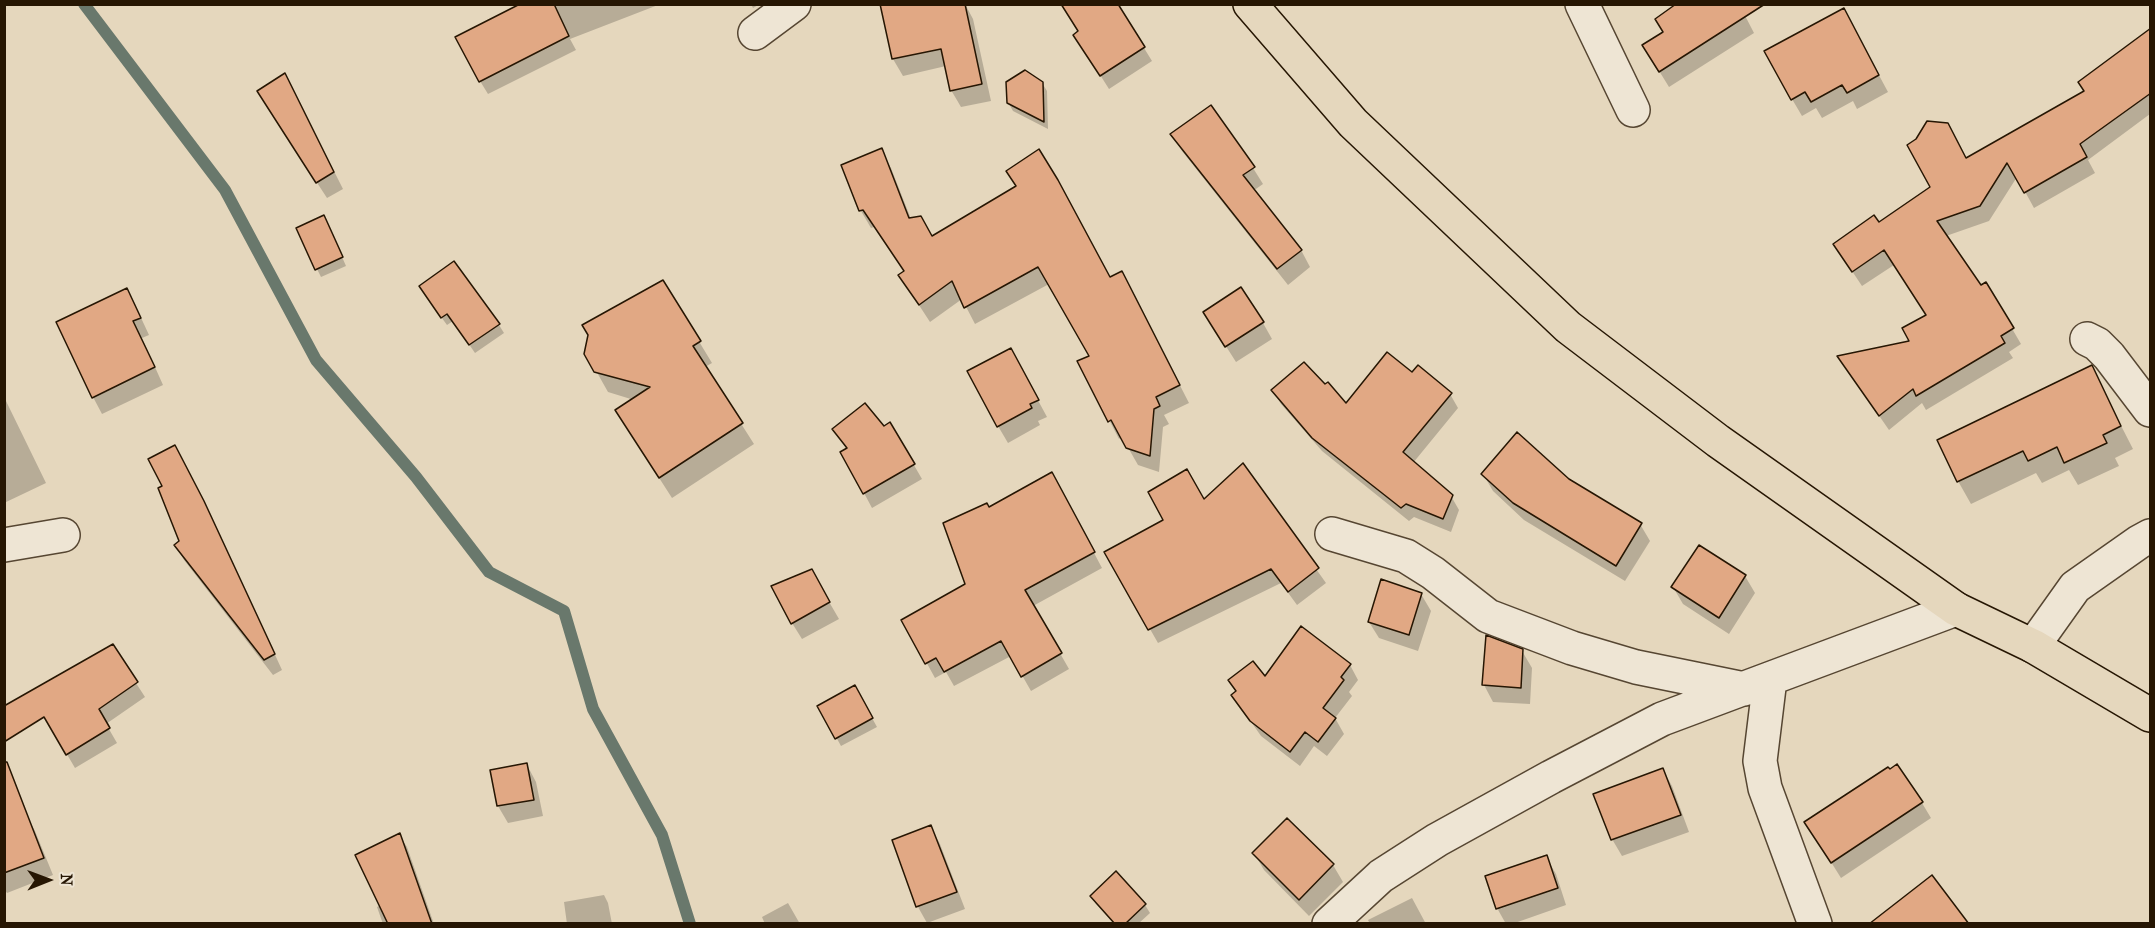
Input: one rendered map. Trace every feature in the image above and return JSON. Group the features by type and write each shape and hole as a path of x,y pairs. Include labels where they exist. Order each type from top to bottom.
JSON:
{"main road":[{"path":"1250,4 1353,123 1568,327 1718,441 1956,609 2033,646 2151,716"}],"street":[{"path":"755,33 794,4"},
{"path":"1582,4 1633,110"},
{"path":"2087,339 2097,344 2109,356 2151,410"},
{"path":"1332,534 1406,556 1433,573 1488,616 1572,648 1636,666 1757,684"},
{"path":"4,545 63,535"},
{"path":"2033,646 2075,587 2130,547 2151,536"},
{"path":"1329,924 1380,876 1437,840 1662,719 1956,609"},
{"path":"1757,684 1760,761 1769,799 1815,924"}],"building":[{"path":"520,4 554,4 569,36 479,82 455,37"},
{"path":"880,4 965,4 982,84 950,91 941,49 892,59"},
{"path":"1061,4 1118,4 1145,47 1100,76 1073,35 1078,31"},
{"path":"1676,4 1765,4 1659,72 1642,45 1663,32 1655,19"},
{"path":"1844,8 1879,75 1847,93 1842,85 1811,102 1805,92 1791,100 1764,51"},
{"path":"2151,28 2151,93 2080,144 2087,157 2024,193 2007,163 1980,206 1937,221 1981,285 1986,282 2014,328 2001,336 2005,343 1916,396 1913,389 1879,416 1837,356 1909,341 1902,328 1926,315 1884,250 1852,272 1833,244 1874,215 1879,222 1930,187 1907,145 1916,139 1927,121 1948,123 1966,158 2084,91 2078,82"},
{"path":"1025,70 1043,82 1044,122 1007,103 1006,82"},
{"path":"285,73 334,172 316,183 257,91"},
{"path":"1211,105 1255,167 1243,175 1302,250 1277,269 1170,134"},
{"path":"882,148 909,218 921,216 932,236 1016,186 1006,171 1039,149 1110,277 1122,271 1180,385 1156,397 1160,406 1154,409 1150,456 1126,448 1111,420 1108,422 1077,361 1089,356 1038,267 964,308 952,281 919,305 898,275 904,271 863,210 859,211 841,165"},
{"path":"324,215 343,257 315,270 296,228"},
{"path":"454,261 500,324 469,345 447,314 441,318 419,286"},
{"path":"663,280 701,341 693,346 743,423 659,478 615,410 650,387 594,372 584,354 588,335 582,325"},
{"path":"1241,287 1264,322 1225,347 1203,312"},
{"path":"127,288 141,318 133,321 155,367 92,398 56,322"},
{"path":"1011,348 1039,400 1030,404 1032,408 997,427 967,371"},
{"path":"1387,352 1412,372 1418,365 1452,393 1403,452 1453,495 1443,519 1406,504 1401,508 1312,438 1271,390 1304,362 1325,384 1328,382 1346,403"},
{"path":"2092,365 2121,426 2103,435 2107,443 2064,463 2057,447 2028,461 2023,451 1957,482 1937,440"},
{"path":"865,403 884,426 890,422 915,464 863,494 840,452 847,448 832,429"},
{"path":"1517,432 1569,479 1642,523 1616,566 1513,503 1481,474"},
{"path":"175,445 204,501 275,654 264,660 174,545 179,541 158,488 162,486 148,459"},
{"path":"1243,463 1319,568 1288,592 1271,569 1148,630 1104,552 1163,520 1148,492 1187,469 1204,499"},
{"path":"1052,472 1095,552 1025,590 1062,653 1021,677 1001,641 944,672 936,658 925,664 901,620 965,584 943,523 987,503 989,507"},
{"path":"1699,545 1746,575 1719,618 1671,587"},
{"path":"812,569 830,602 791,624 771,586"},
{"path":"1381,579 1422,593 1409,635 1368,622"},
{"path":"1301,626 1351,664 1341,677 1344,680 1323,708 1336,718 1318,742 1305,732 1290,752 1250,721 1231,695 1236,691 1228,680 1253,661 1265,676"},
{"path":"1486,635 1523,649 1521,688 1482,685"},
{"path":"113,644 138,682 99,709 110,728 66,755 44,717 4,742 4,706"},
{"path":"855,685 873,718 835,739 817,706"},
{"path":"4,762 7,762 44,858 4,873"},
{"path":"527,763 534,800 497,806 490,770"},
{"path":"1897,764 1923,802 1831,863 1804,822 1888,767 1890,769"},
{"path":"1663,768 1681,815 1611,840 1593,794"},
{"path":"1287,818 1334,864 1299,900 1252,853"},
{"path":"931,825 957,892 916,907 892,840"},
{"path":"400,833 432,924 388,924 355,855"},
{"path":"1547,855 1558,888 1496,909 1485,876"},
{"path":"1116,871 1146,904 1125,924 1115,924 1090,896"},
{"path":"1932,875 1969,924 1869,924"}],"waterway":[{"path":"84,4 225,190 316,360 416,477 489,572 564,611 593,709 662,835 690,924"}]}
